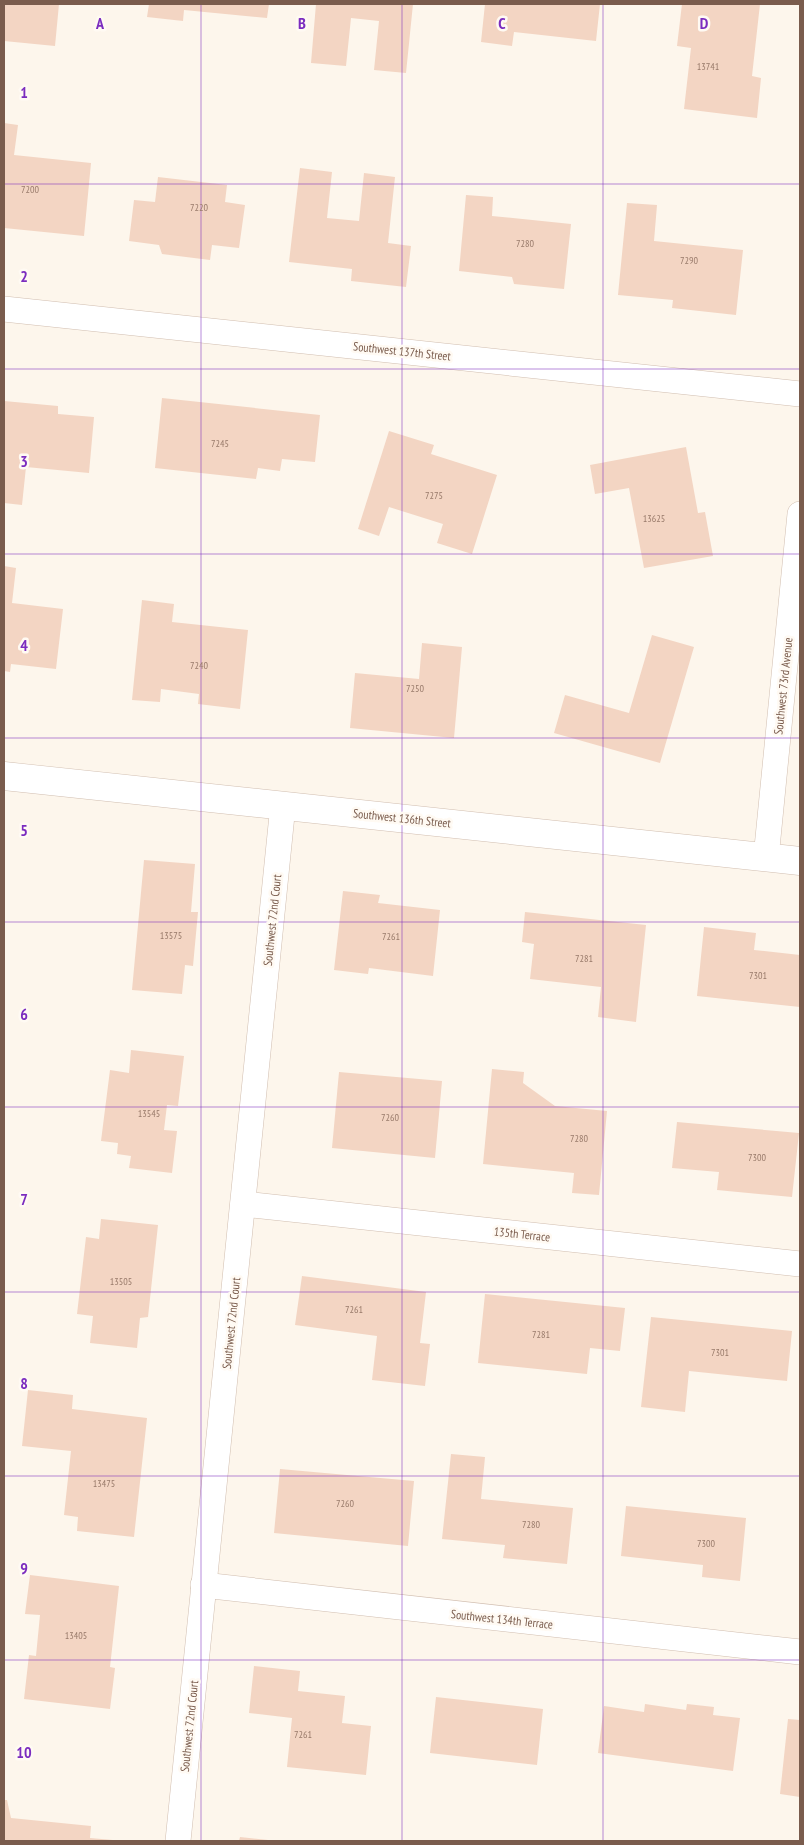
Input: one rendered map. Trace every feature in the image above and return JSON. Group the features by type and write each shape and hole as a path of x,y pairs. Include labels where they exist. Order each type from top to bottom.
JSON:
{"street":[{"name":"Southwest 137th Street","path":"4,309 800,394"},
{"name":"Southwest 73rd Avenue","path":"766,858 800,514"},
{"name":"Southwest 136th Street","path":"4,776 800,861"},
{"name":"Southwest 72nd Court","path":"178,1841 283,805"},
{"name":"135th Terrace","path":"243,1204 800,1264"},
{"name":"Southwest 134th Terrace","path":"203,1585 800,1652"}],"building":[{"path":"4,4 59,4 55,46 4,41"},
{"path":"149,4 269,4 267,18 184,10 183,21 147,17"},
{"path":"316,4 413,4 406,73 374,70 379,21 351,18 346,66 311,63"},
{"path":"485,4 600,4 596,41 514,32 512,46 481,42"},
{"path":"682,4 760,4 752,76 761,78 757,118 684,109 691,48 677,46"},
{"path":"4,123 18,125 14,155 91,163 84,236 4,228"},
{"path":"300,168 332,172 327,218 359,221 364,173 395,177 388,243 411,246 406,287 351,281 352,269 289,262"},
{"path":"158,177 227,185 225,202 245,205 239,248 212,245 210,260 162,254 159,245 129,241 134,200 155,202"},
{"path":"466,195 493,197 492,216 571,224 564,289 514,284 512,277 459,271"},
{"path":"627,203 657,205 654,241 743,250 736,315 672,308 673,300 618,295"},
{"path":"162,398 320,415 315,462 282,459 280,471 258,468 256,479 155,468"},
{"path":"4,401 58,406 58,414 94,417 89,473 26,467 22,505 4,503"},
{"path":"389,431 434,445 431,454 497,475 472,554 437,543 443,524 389,507 379,536 358,529"},
{"path":"686,447 698,513 705,512 713,556 644,568 629,488 595,494 590,465"},
{"path":"4,566 16,568 12,603 63,609 56,669 11,664 10,672 4,671"},
{"path":"142,600 174,604 172,622 248,630 240,709 198,704 199,694 161,689 160,702 132,700"},
{"path":"652,635 694,647 660,763 554,733 565,695 629,713"},
{"path":"422,643 462,647 454,738 350,728 355,673 419,679"},
{"path":"144,860 195,864 191,912 198,912 193,966 185,965 182,994 132,990"},
{"path":"343,891 380,895 378,903 440,910 433,976 369,968 368,974 334,970"},
{"path":"525,912 646,925 636,1022 598,1017 601,987 530,979 534,944 522,942"},
{"path":"704,927 756,933 754,950 800,955 800,1007 697,996"},
{"path":"131,1050 184,1056 178,1106 167,1105 164,1130 177,1131 172,1173 129,1168 131,1156 117,1154 118,1143 101,1141 110,1070 129,1073"},
{"path":"492,1069 524,1072 523,1083 555,1106 607,1111 599,1195 572,1193 574,1173 483,1164"},
{"path":"339,1072 442,1081 435,1158 332,1148"},
{"path":"677,1122 799,1133 792,1197 717,1190 719,1172 672,1168"},
{"path":"101,1219 158,1225 148,1317 140,1318 137,1348 90,1343 93,1316 77,1314 86,1237 99,1239"},
{"path":"302,1276 426,1292 420,1343 430,1344 425,1386 372,1380 377,1336 295,1325"},
{"path":"485,1294 625,1308 620,1351 590,1348 587,1374 478,1363"},
{"path":"651,1317 792,1331 787,1381 689,1371 685,1412 641,1407"},
{"path":"28,1390 73,1395 72,1409 147,1418 134,1537 77,1531 78,1517 64,1515 71,1451 22,1446"},
{"path":"451,1454 485,1457 481,1499 573,1508 567,1564 503,1558 505,1545 442,1539"},
{"path":"280,1469 414,1481 408,1546 274,1533"},
{"path":"626,1506 746,1518 740,1581 702,1577 703,1565 621,1556"},
{"path":"30,1575 119,1586 110,1667 115,1668 110,1709 24,1699 29,1655 36,1656 40,1615 25,1614"},
{"path":"254,1666 300,1671 298,1691 345,1696 342,1723 371,1726 366,1775 287,1767 292,1718 249,1713"},
{"path":"436,1697 543,1709 537,1765 430,1753"},
{"path":"645,1704 686,1710 687,1704 714,1707 713,1715 740,1718 733,1771 598,1753 604,1706 644,1712"},
{"path":"788,1719 800,1720 800,1797 780,1794"},
{"path":"4,1800 7,1800 11,1818 91,1826 90,1838 113,1841 4,1841"},
{"path":"240,1837 268,1840 268,1841 239,1841"}]}
